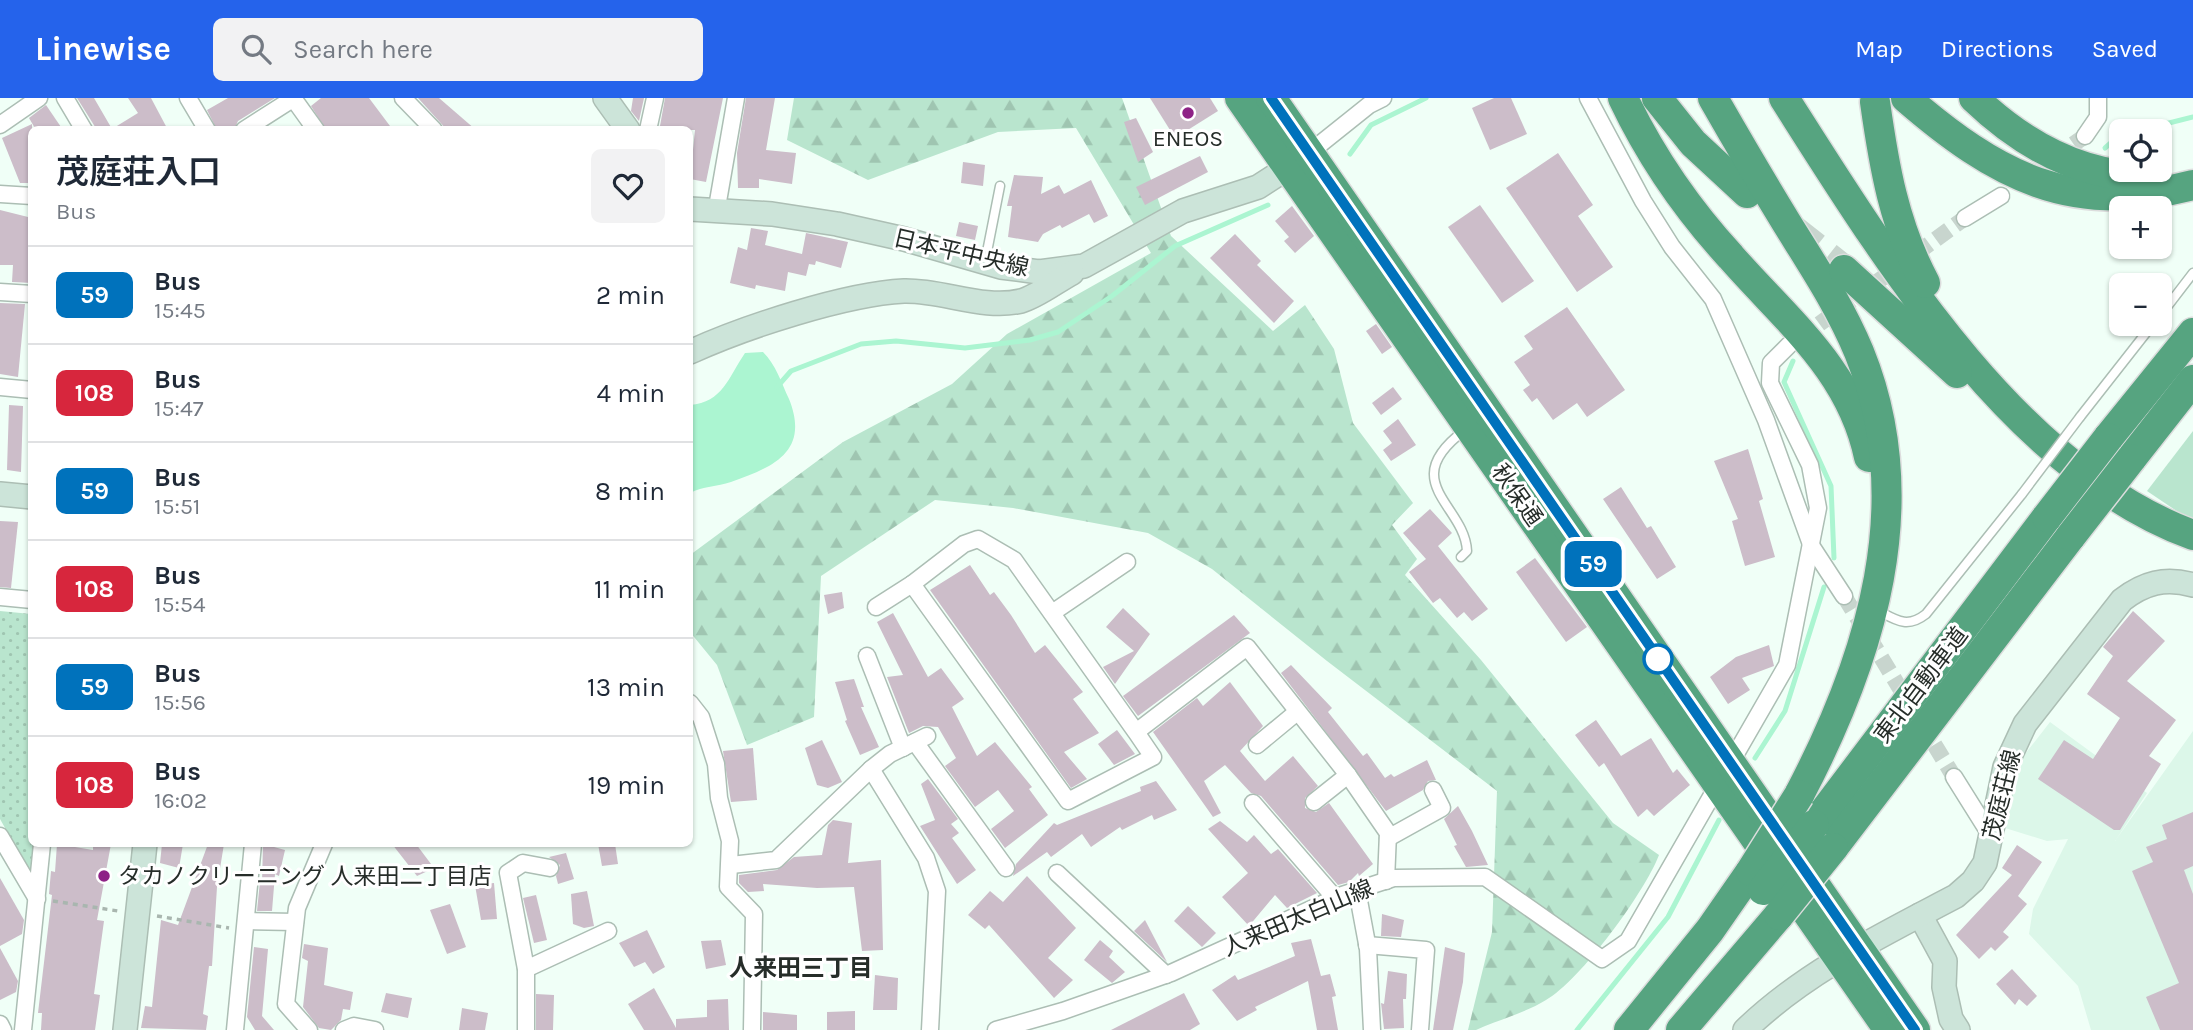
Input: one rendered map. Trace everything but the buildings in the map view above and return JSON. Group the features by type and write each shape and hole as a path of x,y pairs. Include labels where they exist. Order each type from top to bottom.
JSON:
{"highway":[{"name":"秋保通","path":"1240,98 1299,160 1849,953 1915,1030"},
{"name":"秋保通","path":"1271,98 1299,160 1470,426 1725,776"},
{"path":"1623,98 1650,149 1687,205 1731,258 1818,349 1847,394 1862,429 1874,481 1880,572"},
{"path":"1657,98 1693,143 1747,193"},
{"path":"1629,1030 1710,930 1757,881 1843,702 1874,608 1888,510 1885,445 1859,351 1833,300 1713,98"},
{"path":"1765,98 1891,287 1989,405"},
{"path":"1784,98 1903,278 1967,358 2033,430 2093,482 2130,506 2193,536"},
{"path":"1906,98 1969,149 2005,170 2035,182 2101,195 2162,192 2193,184"},
{"path":"1973,98 2035,146 2084,167 2135,177 2193,171"},
{"path":"1875,102 1889,190 1913,259 1949,322 2033,430"},
{"path":"1844,270 1929,344 2052,469 2086,496 2147,534 2193,555"},
{"name":"東北自動車道","path":"1642,1030 1757,881 1814,825 2047,517 2193,333"},
{"path":"2136,463 2193,380"},
{"path":"2136,463 2193,405"},
{"name":"東北自動車道","path":"1681,1030 1779,915 1906,753 1958,707 2077,540 2136,463"},
{"name":"秋保通","path":"1849,953 1889,1030"}],"street":[{"path":"0,125 38,98"},
{"path":"65,98 82,126"},
{"path":"188,98 205,126"},
{"path":"250,126 293,98 313,126"},
{"path":"403,98 430,126"},
{"path":"605,98 625,126"},
{"path":"649,126 655,98"},
{"path":"716,213 736,98"},
{"path":"1299,160 1369,105 1383,98"},
{"path":"1588,98 1643,201 1672,247 1713,299 1766,419 1812,547 1844,596"},
{"path":"2085,136 2098,117 2098,98"},
{"name":"日本平中央線","path":"693,209 772,215 837,225 904,239 984,263 1039,272 1084,266 1183,211 1258,187 1299,160"},
{"path":"0,194 28,196"},
{"path":"1965,218 2001,197"},
{"path":"693,351 722,337 850,299 905,291 997,303 1023,300 1084,266"},
{"path":"0,292 28,295"},
{"path":"1725,776 1787,665 1818,508 1810,465 1770,383 1771,363 1789,345"},
{"path":"0,387 28,390"},
{"path":"0,494 28,497"},
{"path":"876,607 912,584 964,544 978,539 1014,560 1153,757 1068,801 912,584"},
{"path":"1052,613 1127,562"},
{"name":"茂庭荘線","path":"1745,1030 1768,1008 1849,953 1956,896 1973,881 1985,863 2005,767 2025,724 2103,621 2139,588 2160,581 2193,585"},
{"path":"0,597 28,600"},
{"path":"1136,732 1247,647 1348,775 1388,833 1387,881"},
{"path":"867,656 915,742 1006,868"},
{"path":"693,707 701,717 716,764 719,798 730,841 731,864 726,875 728,887 754,914 752,1030"},
{"path":"1257,745 1297,712"},
{"path":"731,864 776,860 871,769 915,742"},
{"path":"871,769 926,858 937,891 930,1030"},
{"path":"1314,802 1348,775"},
{"name":"人来田太白山線","path":"996,1030 1063,1011 1166,975 1335,898 1387,881 1485,877 1602,959 1628,941 1725,776"},
{"path":"1954,777 1991,836"},
{"path":"1388,838 1442,808 1433,790"},
{"path":"1253,803 1330,888 1335,898"},
{"path":"0,835 37,898"},
{"path":"23,1030 42,847"},
{"path":"125,1030 145,847"},
{"path":"235,1030 253,847"},
{"path":"309,1030 286,1004 297,908 323,847"},
{"path":"526,1030 526,969 508,873 523,863 550,868"},
{"path":"1057,873 1166,975"},
{"path":"1357,890 1367,945 1372,1030"},
{"path":"1920,915 1945,961 1944,987 1951,1019 1958,1030"},
{"path":"245,925 295,922"},
{"path":"526,969 608,931"},
{"path":"1367,945 1426,950 1420,1030"},
{"path":"0,1024 4,1030"},
{"path":"344,1030 354,1026 375,1030"}],"lane":[{"path":"984,263 1000,186"},
{"path":"2172,300 2193,273"},
{"path":"1874,608 1906,624 1915,623 1926,614 2144,336"},
{"path":"1461,556 1467,551 1466,543 1442,502 1436,472 1438,456 1470,426"}],"path":[{"path":"37,898 138,914 245,925"}],"shaded area":[{"path":"763,352 775,368 794,417 795,432 791,444 774,463 761,470 731,482 693,492 693,404 717,394 745,353"},
{"path":"2050,722 2147,793 2115,841 2193,731 2193,1030 2091,1030 2078,986 2029,934 2033,909 2068,839 2047,841 2005,828 2015,767"}],"green space":[{"path":"794,98 1122,98 1171,236 1273,331 1305,305 1334,349 1353,423 1413,503 1392,525 1417,559 1405,575 1481,660 1613,823 1659,855 1640,891 1610,934 1560,990 1529,1009 1476,1030 1468,1030 1492,932 1497,791 1212,569 1148,533 1013,508 935,500 821,576 814,717 747,745 717,665 693,636 693,553 843,442 952,384 1007,334 1151,253 1076,128 998,132 868,180 787,140"},
{"path":"2193,431 2193,522 2147,491"},
{"path":"0,611 28,614 28,847 36,847 35,868 28,869 0,819"}],"waterway":[{"path":"1350,154 1371,125 1426,98"},
{"path":"2172,122 2193,117"},
{"path":"2105,148 2109,144"},
{"path":"777,387 791,371 861,344 896,341 965,348 1030,340 1058,332 1112,296 1175,246 1268,205"},
{"path":"1793,361 1784,382 1831,486 1834,558"},
{"path":"1755,758 1785,711 1824,587"},
{"path":"1577,1030 1668,917 1719,820"}],"tunnel":[{"path":"2054,158 2085,136"},
{"path":"1800,338 1965,218"},
{"path":"1792,229 1844,270"},
{"path":"1844,596 1910,705"},
{"path":"1922,724 1954,777"}],"bus line":[{"name":"59","path":"1271,98 1915,1030"}],"place":[{"name":"ENEOS","path":"1188,113"},
{"name":"タカノクリーニング 人来田二丁目店","path":"104,876"}],"district":[{"name":"人来田三丁目","path":"801,968"}]}
